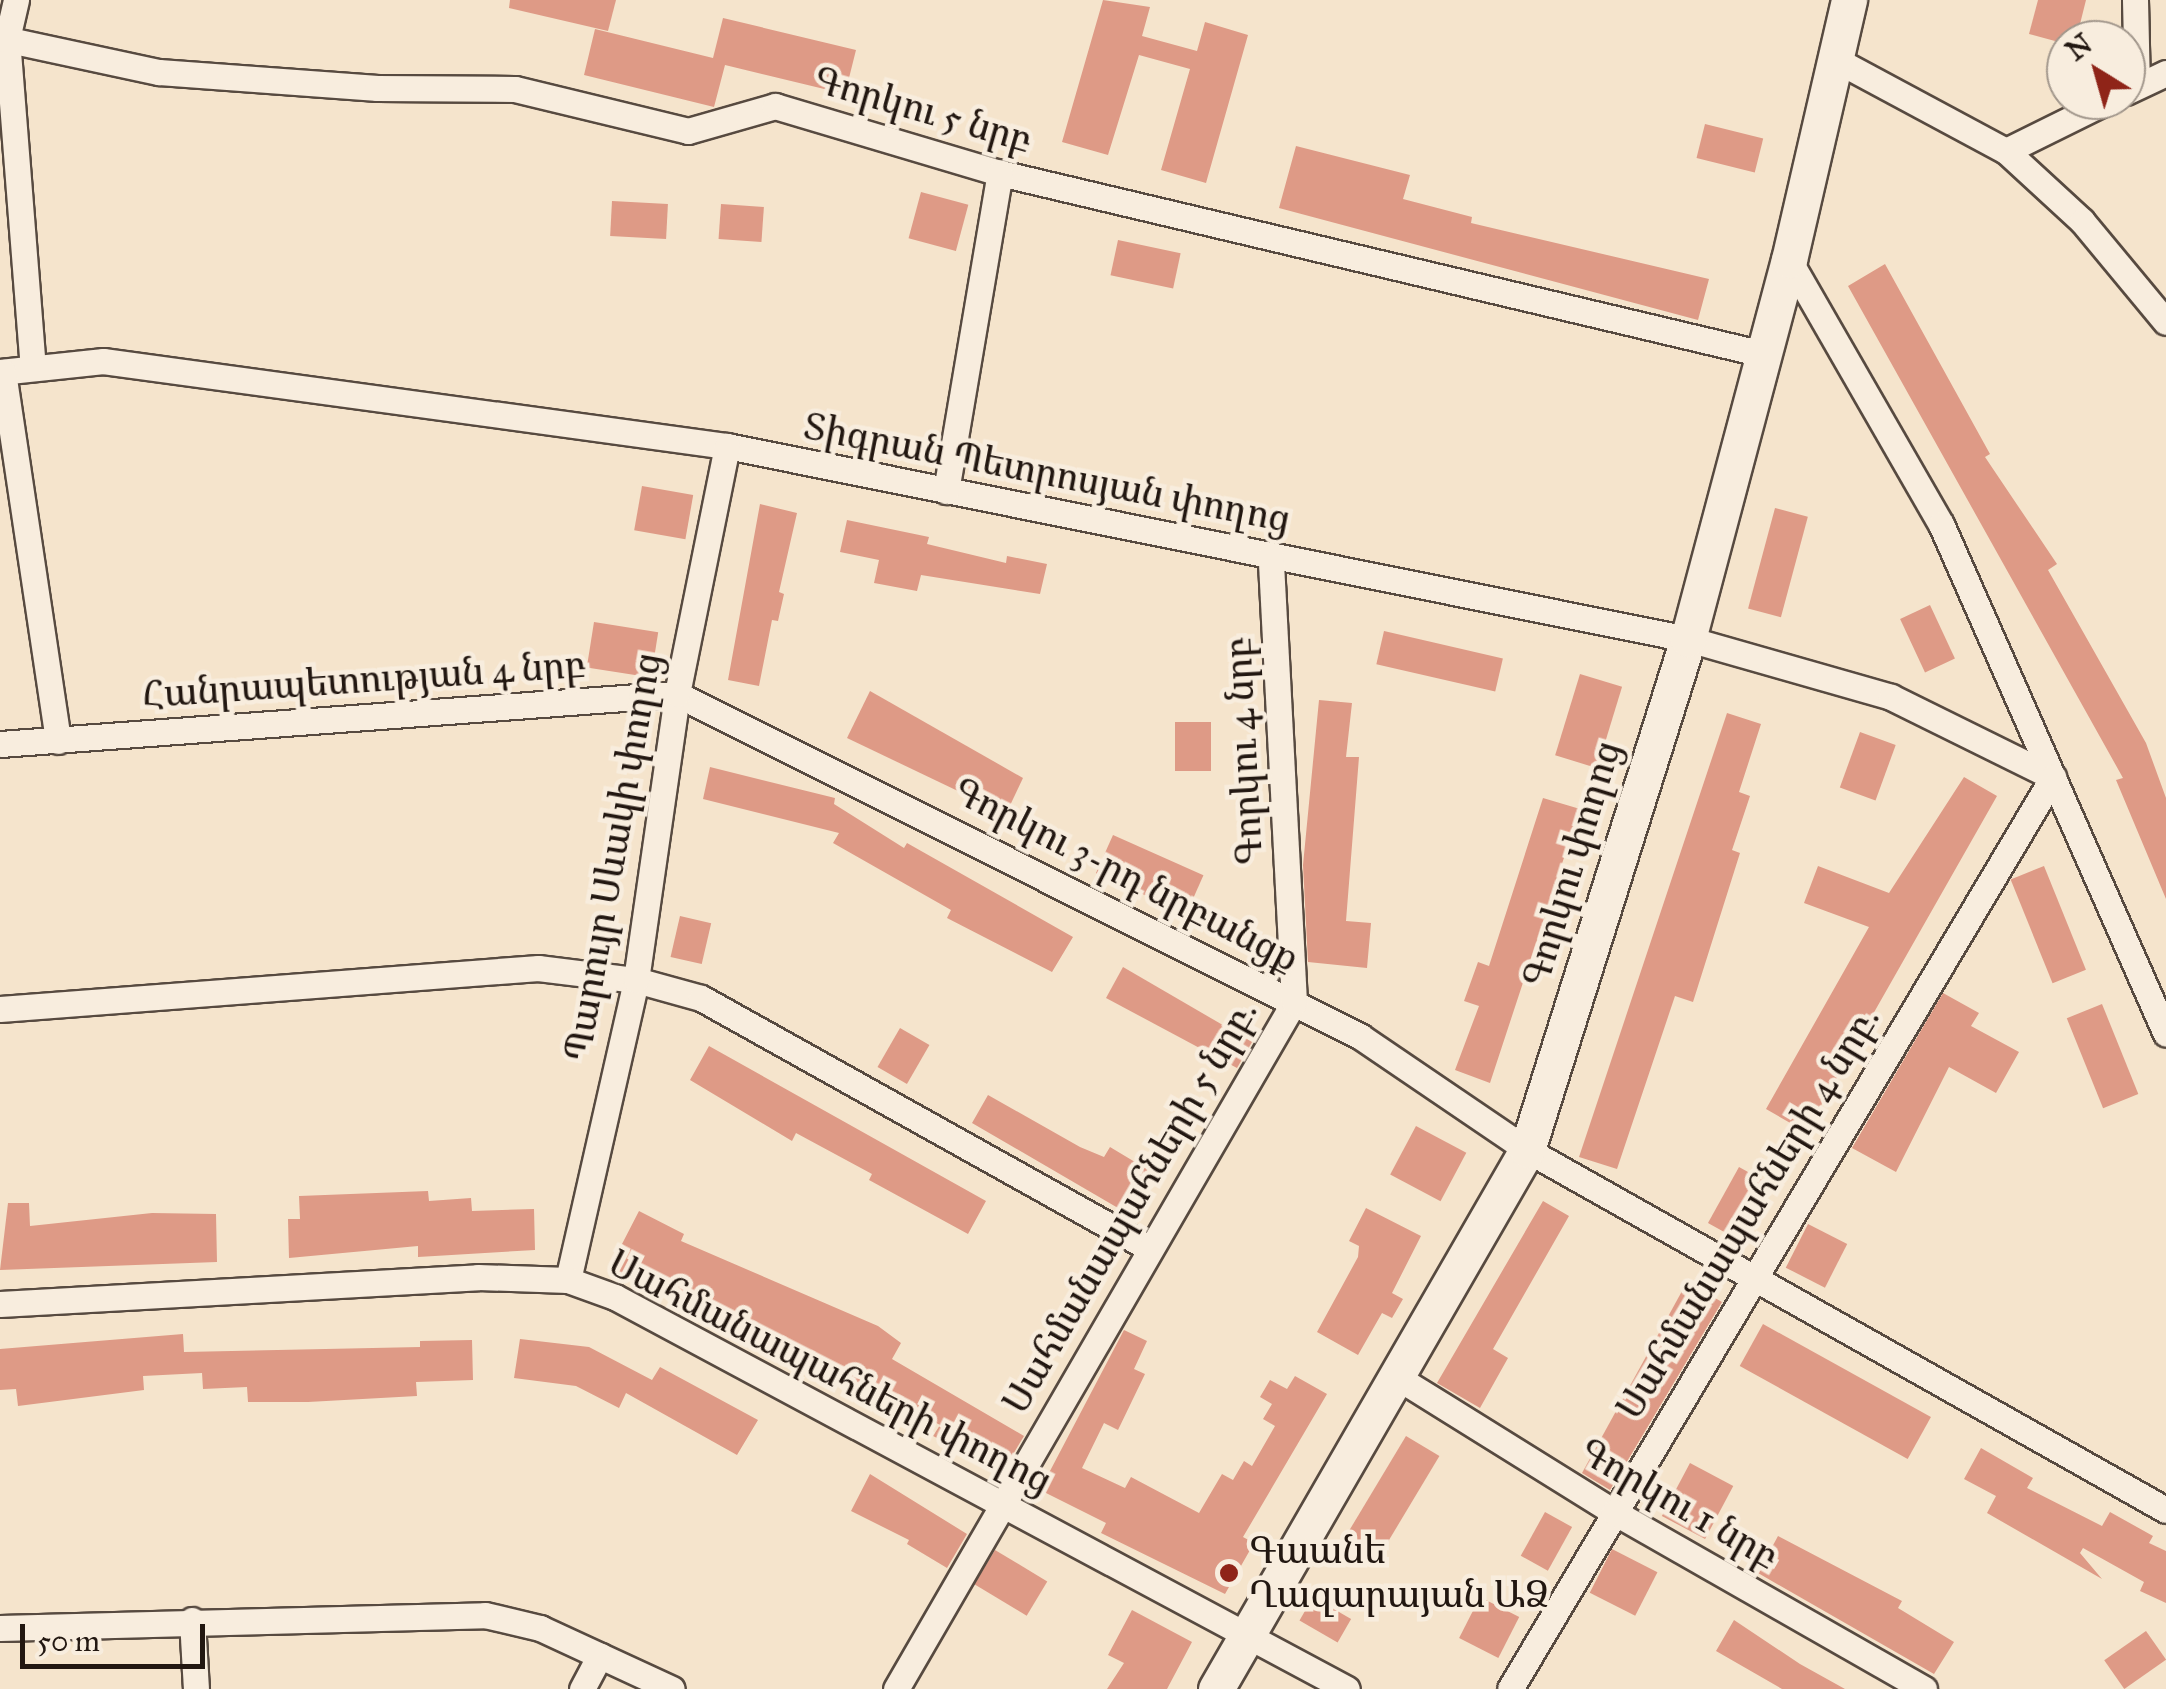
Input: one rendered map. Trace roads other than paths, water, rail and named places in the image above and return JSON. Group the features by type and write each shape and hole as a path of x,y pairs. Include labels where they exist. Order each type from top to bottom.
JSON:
{"street":[{"path":"16,0 4,38 32,368"},
{"name":"Գորկու փողոց","path":"1216,1689 1400,1379 1527,1150 1688,640 1759,353 1789,260 1849,0"},
{"name":"Գորկու 5 նրբ","path":"4,38 159,72 376,88 516,89 688,131 775,106 1000,173 1759,353"},
{"path":"1838,61 2006,150 2082,221 2166,322"},
{"path":"2006,150 2068,120"},
{"path":"946,491 1000,173"},
{"path":"1789,260 1941,524 2166,1034"},
{"name":"Տիգրան Պետրոսյան փողոց","path":"2,372 103,361 727,446 1688,640 1891,697 2052,777"},
{"path":"2,372 58,741"},
{"name":"Պարույր Սևակի փողոց","path":"568,1280 636,980 676,694 727,446"},
{"name":"Գորկու 4 նրբ","path":"1271,556 1294,1002"},
{"name":"Հանրապետության 4 նրբ","path":"0,744 676,694"},
{"name":"Գորկու 3-րդ նրբանցք","path":"676,694 1360,1036 1527,1150 2166,1510"},
{"name":"Սահմանապահների 4 նրբ.","path":"1510,1689 1752,1275 2052,777"},
{"path":"0,1010 538,968 636,980 701,998 1147,1247"},
{"name":"Սահմանապահների 5 նրբ.","path":"896,1689 1147,1247 1294,1002"},
{"name":"Սահմանապահների փողոց","path":"0,1304 478,1277 568,1280 615,1297 1347,1689"},
{"name":"Գորկու 1 նրբ","path":"1400,1379 1614,1512 1924,1689"},
{"path":"0,1628 485,1614 540,1628 672,1689"},
{"path":"192,1620 196,1689"},
{"path":"582,1689 600,1656"}],"place":[{"name":"Գաանե Ղազարայան ԱՁ","path":"1229,1573"}]}
